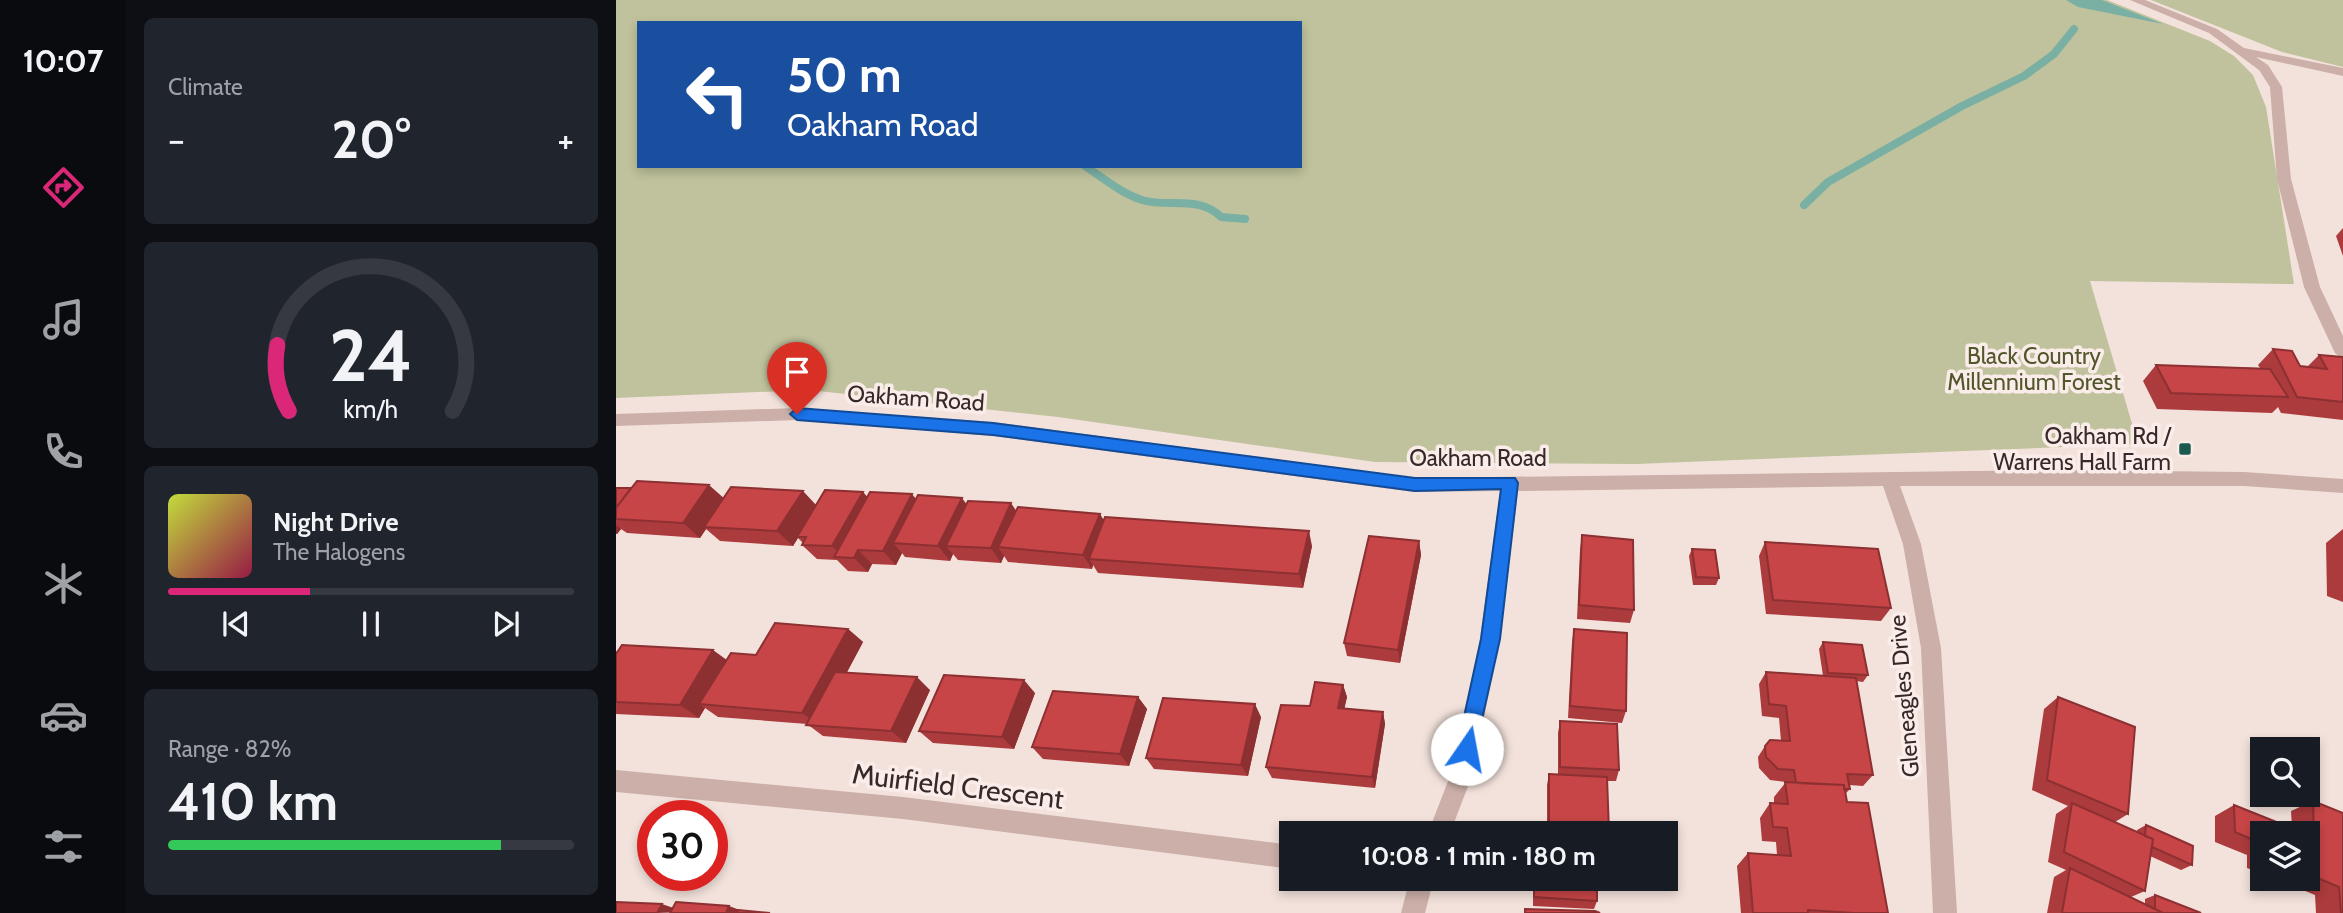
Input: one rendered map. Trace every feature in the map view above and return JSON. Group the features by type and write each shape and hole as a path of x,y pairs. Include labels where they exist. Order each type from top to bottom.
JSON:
{"street":[{"path":"2135,0 2213,31 2243,50 2264,68 2276,87 2284,179 2312,287 2343,353"},
{"path":"2243,50 2343,72"},
{"name":"Oakham Road","path":"616,420 797,414 993,429 1415,485 1889,479 2244,479 2343,486"},
{"name":"Gleneagles Drive","path":"1889,479 1912,544 1931,648 1945,913"},
{"path":"1444,821 1461,776 1490,639 1510,483"},
{"name":"Muirfield Crescent","path":"616,781 903,808 1279,855"},
{"path":"1413,913 1419,891"}],"green space":[{"name":"Black Country Millennium Forest","path":"616,0 2107,0 2210,41 2234,56 2253,75 2266,107 2294,284 2090,281 2138,444 1636,464 1375,462 1058,417 809,390 616,398"},
{"path":"2151,0 2343,0 2343,67 2282,52"}],"water":[{"path":"2066,0 2102,0 2163,24 2078,7"}],"building":[{"path":"2273,349 2292,351 2300,366 2327,369 2319,355 2343,357 2343,402 2297,397"},
{"path":"2156,365 2270,369 2288,397 2171,393"},
{"path":"637,481 709,485 683,523 616,519 616,508"},
{"path":"731,487 803,491 777,531 704,527"},
{"path":"616,488 631,488 616,508"},
{"path":"825,490 863,492 832,546 802,545 806,537 797,537"},
{"path":"870,492 912,494 883,551 858,550 854,558 834,557"},
{"path":"918,495 962,498 938,546 893,543"},
{"path":"968,501 1011,503 991,548 946,546"},
{"path":"1018,507 1100,514 1083,555 998,547"},
{"path":"1105,517 1309,531 1299,574 1089,559"},
{"path":"1582,535 1633,540 1634,610 1579,605"},
{"path":"1369,536 1419,541 1398,650 1344,643"},
{"path":"1765,542 1878,549 1891,608 1773,600"},
{"path":"1692,549 1715,550 1719,578 1696,577"},
{"path":"775,623 848,629 802,713 699,704 731,653 756,655"},
{"path":"1574,629 1627,633 1626,711 1570,706"},
{"path":"1823,642 1862,645 1868,675 1828,673"},
{"path":"622,645 713,650 680,705 616,702 616,654"},
{"path":"835,672 917,677 891,731 806,725"},
{"path":"1766,672 1856,678 1873,775 1847,774 1850,789 1844,789 1844,785 1796,783 1794,770 1778,769 1766,757 1765,746 1770,740 1790,741 1786,706 1769,704"},
{"path":"944,675 1024,680 1002,737 919,731"},
{"path":"1315,682 1343,685 1338,708 1383,712 1372,777 1266,767 1281,705 1310,706"},
{"path":"1053,691 1138,697 1120,754 1032,747"},
{"path":"2058,697 2135,727 2128,814 2047,780"},
{"path":"1163,698 1255,704 1241,765 1146,758"},
{"path":"1560,721 1617,724 1619,770 1560,767"},
{"path":"1549,774 1607,777 1609,821 1549,821"},
{"path":"1785,782 1844,785 1847,802 1868,803 1888,913 1808,910 1808,913 1753,913 1748,853 1791,856 1787,828 1773,827 1770,803 1788,804"},
{"path":"2072,803 2153,839 2145,891 2064,852"},
{"path":"2320,804 2343,813 2343,913 2339,887 2320,879 2320,821 2314,821 2313,807 2320,807"},
{"path":"2234,805 2274,821 2250,821 2250,838 2235,832"},
{"path":"2146,825 2193,846 2192,865 2152,847 2153,839 2145,836"},
{"path":"2070,868 2163,913 2062,913"},
{"path":"1534,891 1597,891 1597,901 1534,897"},
{"path":"2155,895 2201,913 2163,913 2155,909"},
{"path":"616,902 662,904 657,913 616,913"},
{"path":"676,902 729,906 726,913 670,913"},
{"path":"1525,909 1595,911 1600,913 1525,913"},
{"path":"738,910 770,913 737,913"}],"waterway":[{"path":"1804,205 1828,182 1962,106 2024,76 2054,54 2074,29"},
{"path":"1088,168 1119,189 1142,200 1193,204 1212,210 1221,217 1245,219"}],"place":[{"name":"Oakham Rd / Warrens Hall Farm","path":"2185,449"}],"route":[{"path":"797,414 993,429 1415,485 1510,483 1490,639 1467,749"}]}
